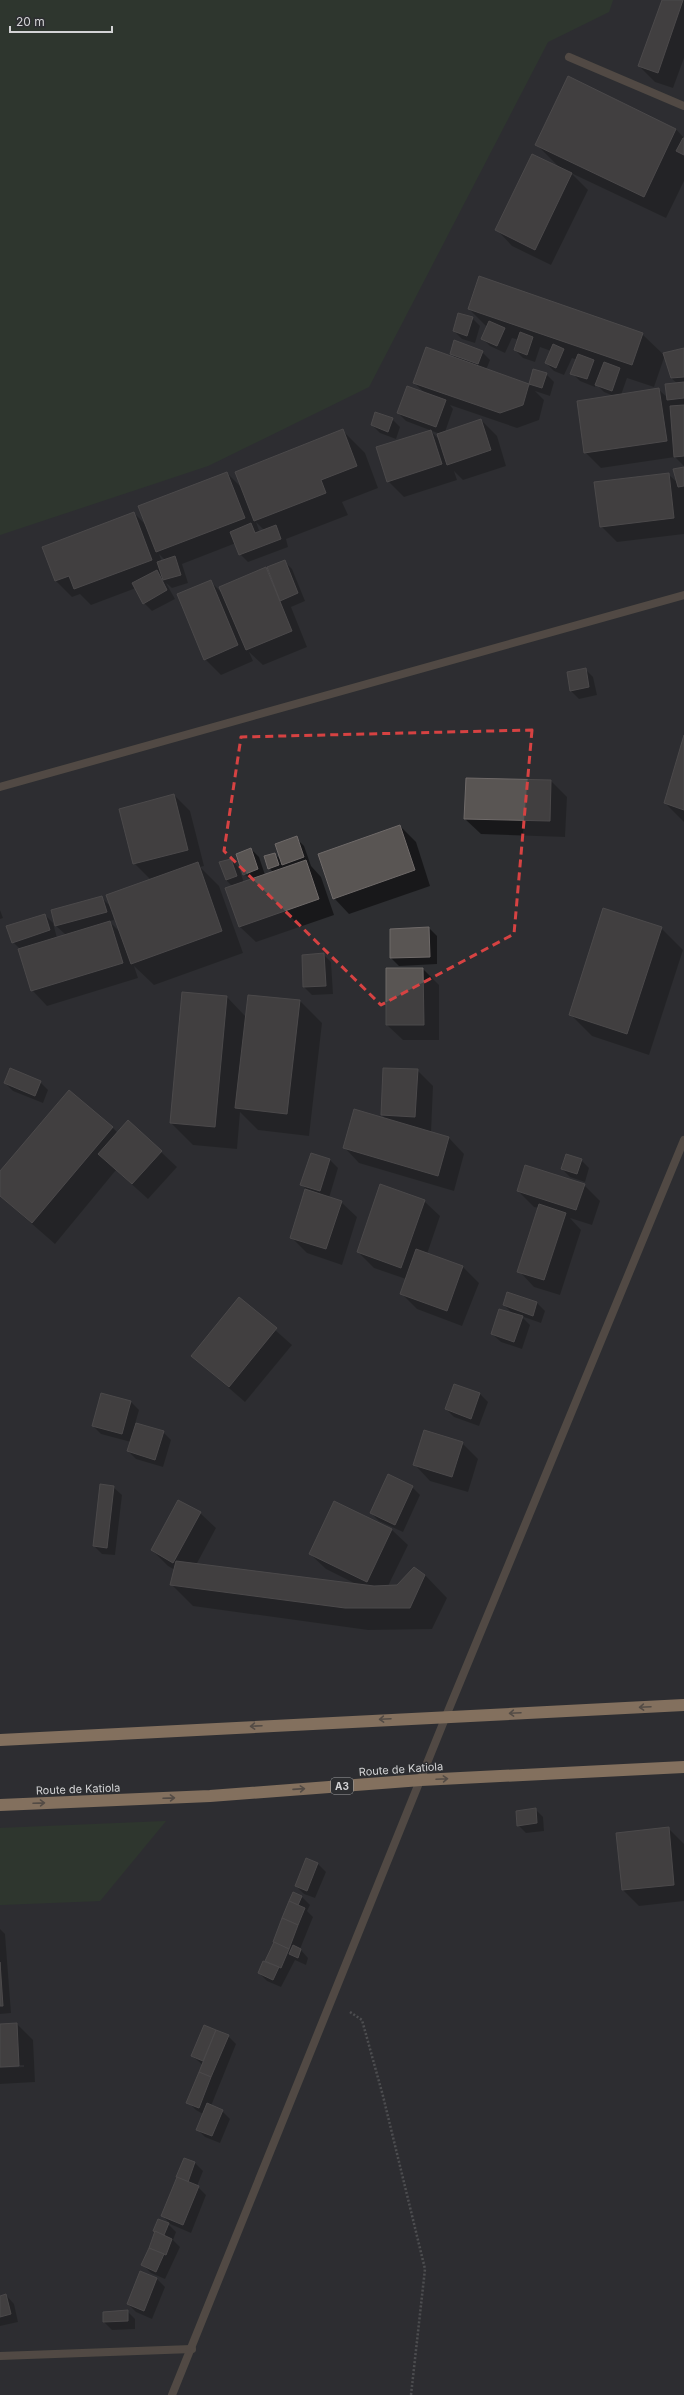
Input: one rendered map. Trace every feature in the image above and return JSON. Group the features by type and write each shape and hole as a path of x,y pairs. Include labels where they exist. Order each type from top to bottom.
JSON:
{"highway":[{"path":"0,1740 684,1705"},
{"name":"Route de Katiola","path":"0,1805 210,1796 421,1780 684,1767"}],"street":[{"path":"569,57 684,106"},
{"path":"0,787 684,595"},
{"path":"172,2395 333,2000 446,1716 684,1140"},
{"path":"0,2356 192,2349"}],"path":[{"path":"333,2000 362,2020 383,2096 425,2269 411,2395"}],"highlighted area":[{"path":"532,730 514,934 381,1005 224,851 241,737"}],"green space":[{"path":"0,0 613,0 609,12 548,42 369,387 208,466 0,535"},
{"path":"166,1821 100,1901 0,1905 0,1828"}],"building":[{"path":"662,0 683,0 658,73 638,66"},
{"path":"568,76 676,129 644,197 535,145"},
{"path":"684,138 684,155 676,151"},
{"path":"532,154 572,173 535,250 495,230"},
{"path":"479,276 643,333 632,365 468,309"},
{"path":"458,313 473,317 467,336 453,331"},
{"path":"489,321 505,328 497,346 481,339"},
{"path":"520,332 533,337 527,355 514,350"},
{"path":"454,340 483,351 478,364 450,354"},
{"path":"553,344 564,349 556,368 545,363"},
{"path":"426,347 529,384 523,405 500,413 413,383"},
{"path":"684,348 684,377 671,378 663,353"},
{"path":"578,354 594,360 587,379 570,374"},
{"path":"604,362 620,368 612,391 595,385"},
{"path":"533,369 547,373 542,388 529,384"},
{"path":"684,382 684,398 667,400 665,384"},
{"path":"407,386 446,400 436,427 397,413"},
{"path":"659,388 667,441 584,453 577,401"},
{"path":"684,405 684,456 674,457 670,406"},
{"path":"375,412 393,418 388,432 371,425"},
{"path":"481,419 491,450 447,465 437,434"},
{"path":"343,429 357,466 321,480 326,493 254,521 235,472"},
{"path":"431,430 442,464 387,482 376,447"},
{"path":"684,467 684,486 678,487 673,469"},
{"path":"227,472 245,518 156,552 138,506"},
{"path":"669,473 674,518 600,527 594,482"},
{"path":"134,512 152,560 74,589 69,576 55,581 42,547"},
{"path":"251,523 255,533 276,525 281,539 239,555 230,532"},
{"path":"175,556 181,575 163,580 157,562"},
{"path":"285,560 298,593 280,601 267,567"},
{"path":"266,567 292,631 246,650 219,587"},
{"path":"157,570 167,590 143,604 132,583"},
{"path":"211,580 238,645 204,660 177,594"},
{"path":"586,668 589,687 570,691 567,672"},
{"path":"684,735 684,810 664,803"},
{"path":"466,778 551,780 550,821 464,819"},
{"path":"174,794 188,850 133,864 119,809"},
{"path":"400,825 415,870 333,899 318,854"},
{"path":"297,836 304,857 282,865 275,844"},
{"path":"251,848 258,869 243,875 236,854"},
{"path":"275,853 279,865 268,869 264,856"},
{"path":"231,859 237,876 226,880 219,862"},
{"path":"306,860 319,899 239,927 225,888"},
{"path":"198,862 222,931 131,964 106,895"},
{"path":"102,896 107,912 55,926 51,910"},
{"path":"603,908 662,927 627,1034 569,1015"},
{"path":"45,914 50,930 12,943 6,926"},
{"path":"110,921 123,963 31,991 18,949"},
{"path":"429,927 430,957 390,958 390,929"},
{"path":"324,953 326,986 303,987 302,955"},
{"path":"386,968 423,968 424,1025 386,1025"},
{"path":"182,992 227,996 215,1127 170,1123"},
{"path":"248,995 300,1000 287,1114 235,1108"},
{"path":"10,1068 41,1081 35,1096 4,1083"},
{"path":"383,1068 418,1069 415,1117 381,1115"},
{"path":"69,1090 113,1127 32,1223 0,1196 0,1171"},
{"path":"354,1109 449,1137 438,1176 343,1148"},
{"path":"128,1120 162,1151 132,1184 98,1154"},
{"path":"311,1153 330,1159 320,1191 300,1185"},
{"path":"566,1154 582,1159 577,1174 561,1169"},
{"path":"525,1165 585,1184 576,1210 517,1191"},
{"path":"380,1184 425,1200 401,1268 357,1252"},
{"path":"305,1189 342,1201 326,1249 290,1238"},
{"path":"539,1204 566,1213 544,1280 517,1272"},
{"path":"416,1249 463,1266 447,1311 400,1294"},
{"path":"507,1292 537,1302 533,1316 503,1305"},
{"path":"239,1297 277,1328 229,1387 191,1356"},
{"path":"499,1309 523,1316 514,1342 491,1334"},
{"path":"454,1384 480,1393 471,1419 445,1409"},
{"path":"101,1393 131,1401 122,1434 92,1426"},
{"path":"136,1423 164,1431 155,1460 127,1451"},
{"path":"424,1430 463,1442 452,1477 413,1465"},
{"path":"388,1474 413,1486 395,1525 370,1513"},
{"path":"100,1484 114,1486 107,1548 93,1546"},
{"path":"178,1500 201,1512 173,1563 151,1550"},
{"path":"334,1501 392,1529 367,1582 309,1554"},
{"path":"176,1561 374,1586 397,1585 414,1567 425,1575 410,1608 345,1608 170,1585"},
{"path":"536,1808 537,1823 517,1826 516,1811"},
{"path":"669,1827 674,1885 622,1890 616,1833"},
{"path":"306,1858 318,1863 307,1891 295,1886"},
{"path":"293,1892 302,1896 298,1905 289,1901"},
{"path":"289,1901 305,1908 298,1925 282,1918"},
{"path":"282,1918 298,1925 289,1949 273,1942"},
{"path":"274,1942 289,1949 281,1968 265,1961"},
{"path":"293,1945 301,1949 298,1958 289,1954"},
{"path":"263,1961 279,1967 273,1980 258,1973"},
{"path":"0,1962 3,2006 0,2006"},
{"path":"17,2023 19,2066 0,2067 0,2024"},
{"path":"204,2025 216,2030 203,2061 191,2056"},
{"path":"216,2030 229,2035 211,2077 199,2072"},
{"path":"199,2072 211,2077 199,2108 186,2103"},
{"path":"207,2103 223,2110 212,2136 196,2130"},
{"path":"184,2158 195,2162 188,2182 176,2177"},
{"path":"177,2177 199,2186 183,2225 161,2216"},
{"path":"158,2219 169,2223 164,2235 153,2231"},
{"path":"155,2231 172,2239 166,2255 149,2248"},
{"path":"149,2248 164,2254 156,2272 141,2265"},
{"path":"140,2271 157,2278 144,2311 127,2304"},
{"path":"6,2294 11,2314 0,2317 0,2296"},
{"path":"128,2310 128,2321 103,2322 103,2312"}]}
